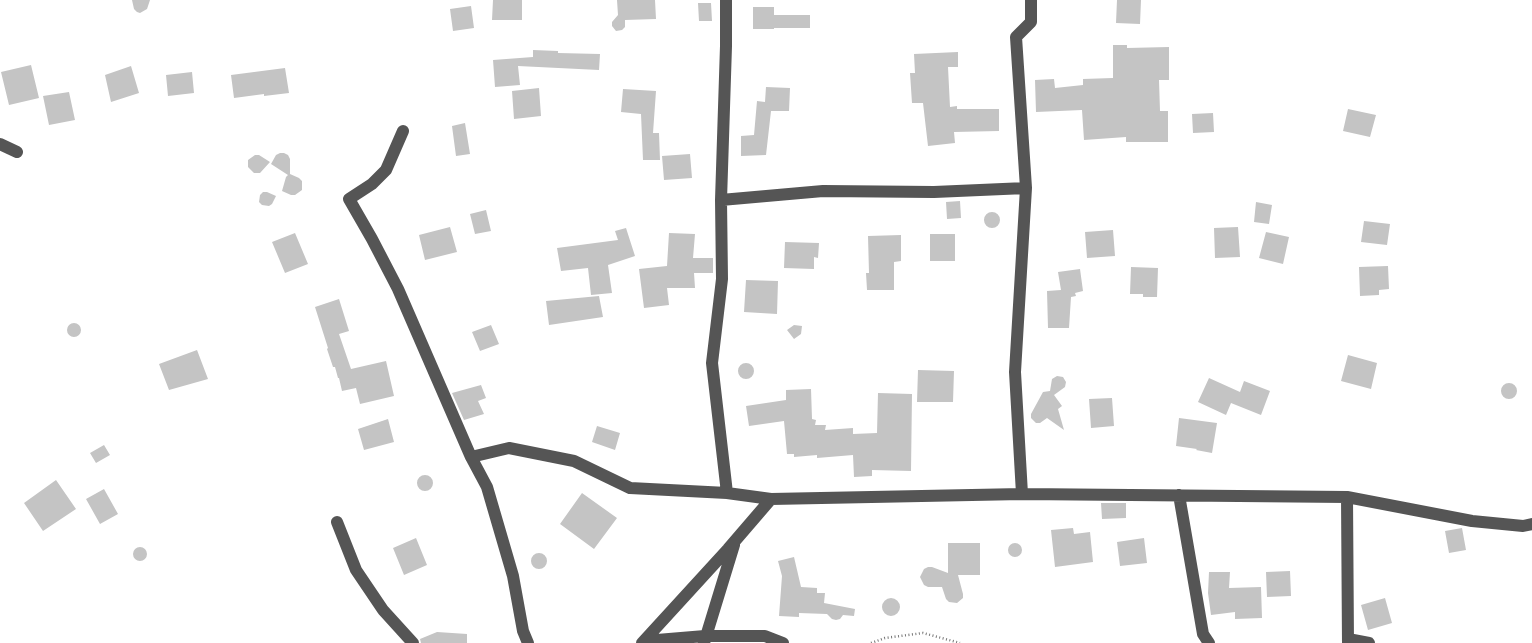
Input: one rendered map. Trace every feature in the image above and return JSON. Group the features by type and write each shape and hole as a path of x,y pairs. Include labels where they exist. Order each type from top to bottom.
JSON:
{"street":[{"path":"726,0 721,200 722,279 712,363 727,493"},
{"path":"1022,494 1015,372 1026,188 1016,37 1031,22 1032,0"},
{"path":"403,131 386,170 372,184 349,199 398,289 471,457 487,487 513,576 523,631 528,643"},
{"path":"0,144 17,152"},
{"path":"721,200 823,191 934,192 1026,188"},
{"path":"471,457 509,448 574,461 630,488 727,493 770,499 1022,494 1347,497 1472,521 1522,526 1532,524"},
{"path":"1179,495 1203,634 1210,643"},
{"path":"1347,497 1348,641 1369,643"},
{"path":"643,642 736,540 770,499"},
{"path":"338,522 356,570 384,610 413,643"},
{"path":"705,639 736,540"},
{"path":"643,642 765,636 783,643"}],"path":[{"path":"871,643 885,638 923,633 960,643"}],"building":[{"path":"132,0 150,0 147,9 140,13 134,9"},
{"path":"493,0 522,0 522,20 492,20"},
{"path":"617,0 655,0 656,19 625,20 625,27 622,30 616,31 612,26 612,22 618,15"},
{"path":"1117,0 1141,0 1140,24 1116,23"},
{"path":"698,3 711,3 712,21 699,21"},
{"path":"471,6 474,28 453,31 450,9"},
{"path":"753,7 774,7 774,15 810,15 810,28 753,29"},
{"path":"1113,45 1127,45 1127,48 1169,47 1169,80 1159,80 1160,111 1168,111 1168,142 1126,142 1126,137 1084,140 1082,110 1036,112 1035,80 1054,79 1055,88 1083,85 1083,79 1113,78"},
{"path":"533,50 558,51 558,53 600,54 599,70 518,66 520,85 495,87 493,60 533,57"},
{"path":"958,52 958,67 948,67 950,107 957,106 957,109 999,109 999,131 954,132 955,143 928,146 923,103 912,103 910,73 915,73 914,54"},
{"path":"31,65 39,98 9,105 1,72"},
{"path":"131,66 139,93 111,102 105,75"},
{"path":"285,68 289,93 234,98 231,75"},
{"path":"192,72 194,93 168,96 166,75"},
{"path":"766,87 790,88 789,111 771,111 766,155 741,156 741,136 754,135 757,101 765,102"},
{"path":"539,88 541,116 514,119 512,91"},
{"path":"623,89 656,91 653,133 659,133 660,160 643,160 641,114 621,112"},
{"path":"69,92 75,120 49,125 43,96"},
{"path":"1348,109 1376,115 1370,137 1343,131"},
{"path":"1213,113 1214,132 1193,133 1192,114"},
{"path":"465,123 470,154 456,156 452,126"},
{"path":"280,153 288,155 290,159 290,174 302,181 302,190 295,195 282,191 288,175 271,164 276,155"},
{"path":"690,154 692,178 664,180 662,156"},
{"path":"255,155 259,155 270,162 260,173 254,173 248,167 248,160"},
{"path":"263,192 276,196 269,206 262,205 259,202 260,195"},
{"path":"960,201 961,218 947,219 946,202"},
{"path":"1256,202 1272,205 1269,224 1254,222"},
{"path":"486,210 491,231 475,234 470,214"},
{"path":"989,212 995,212 1000,217 998,226 989,228 984,223 984,217"},
{"path":"1364,221 1390,224 1387,245 1361,242"},
{"path":"450,227 457,252 425,260 419,235"},
{"path":"1238,227 1240,257 1215,258 1214,228"},
{"path":"626,228 635,256 608,265 612,293 591,295 588,268 561,271 557,248 618,240 615,231"},
{"path":"1113,230 1115,256 1087,258 1085,232"},
{"path":"1266,232 1289,237 1283,264 1259,258"},
{"path":"295,233 308,264 285,273 272,242"},
{"path":"669,233 695,234 693,258 713,258 713,273 694,273 695,288 667,288 669,305 644,308 639,269 667,266"},
{"path":"930,234 955,234 955,261 930,261"},
{"path":"901,235 901,261 894,262 894,290 867,290 866,273 869,273 868,236"},
{"path":"785,242 819,243 818,258 814,257 814,269 784,268"},
{"path":"1388,266 1389,289 1379,290 1379,295 1360,296 1359,267"},
{"path":"1131,267 1158,268 1157,297 1143,297 1143,294 1130,294"},
{"path":"1080,269 1083,291 1075,293 1076,296 1071,297 1069,328 1048,328 1047,291 1061,290 1058,272"},
{"path":"746,280 778,281 777,314 744,312"},
{"path":"599,296 603,317 549,325 546,301"},
{"path":"339,299 349,331 339,334 351,369 386,361 394,396 360,404 356,388 342,391 315,307"},
{"path":"74,323 79,325 81,330 79,335 74,337 69,335 67,330 69,325"},
{"path":"491,325 499,344 480,351 472,332"},
{"path":"794,325 802,326 801,334 794,339 787,330"},
{"path":"197,350 208,379 169,390 159,364"},
{"path":"1348,355 1377,363 1371,389 1341,381"},
{"path":"746,363 754,371 746,379 738,371"},
{"path":"918,370 954,371 953,402 917,402"},
{"path":"1057,376 1063,377 1066,382 1065,387 1054,395 1062,406 1058,409 1064,430 1047,418 1040,423 1036,423 1031,418 1031,414 1043,392 1050,391 1052,379"},
{"path":"1209,378 1240,392 1244,381 1270,391 1261,415 1231,403 1226,415 1198,402"},
{"path":"1506,383 1512,383 1517,388 1515,397 1506,399 1501,394 1501,388"},
{"path":"481,385 486,398 478,401 484,414 464,420 452,393"},
{"path":"811,389 812,419 816,420 815,425 826,425 825,430 853,428 853,434 877,433 878,393 912,394 911,471 872,470 872,476 854,477 853,455 817,458 817,455 794,457 794,454 787,454 784,421 749,426 746,406 786,400 786,390"},
{"path":"1112,398 1114,426 1091,428 1089,399"},
{"path":"1179,418 1217,423 1212,453 1176,446"},
{"path":"388,419 394,442 364,450 358,429"},
{"path":"597,426 620,433 615,450 592,442"},
{"path":"104,445 110,455 96,463 90,453"},
{"path":"425,475 431,477 433,483 431,489 425,491 419,489 417,483 419,477"},
{"path":"56,480 76,509 43,531 24,503"},
{"path":"104,489 118,514 100,524 86,499"},
{"path":"582,493 617,518 594,549 560,524"},
{"path":"1101,503 1126,503 1126,518 1102,519"},
{"path":"1073,528 1074,534 1090,532 1093,562 1055,567 1051,530"},
{"path":"1462,528 1466,550 1449,553 1445,531"},
{"path":"416,538 427,565 404,575 393,548"},
{"path":"1144,538 1147,563 1120,566 1117,542"},
{"path":"948,543 980,543 980,575 958,575 963,598 957,603 949,602 946,599 942,587 928,587 924,585 920,577 924,569 928,567 948,573"},
{"path":"1012,543 1018,543 1022,550 1018,557 1012,557 1008,553 1008,547"},
{"path":"140,547 145,549 147,554 145,559 140,561 135,559 133,554 135,549"},
{"path":"539,553 545,555 547,561 545,567 539,569 533,567 531,561 533,555"},
{"path":"794,557 801,587 817,588 817,593 825,593 824,603 855,609 854,616 843,615 840,619 836,620 827,614 799,613 799,617 779,616 782,576 778,561"},
{"path":"1290,571 1291,596 1267,597 1266,572"},
{"path":"1209,572 1230,572 1229,588 1261,587 1262,618 1235,619 1235,612 1211,615 1208,593"},
{"path":"891,598 897,601 900,607 897,613 891,616 885,613 882,607 885,601"},
{"path":"1385,598 1392,623 1368,630 1361,605"},
{"path":"437,632 467,634 467,643 421,643 420,639"}]}
